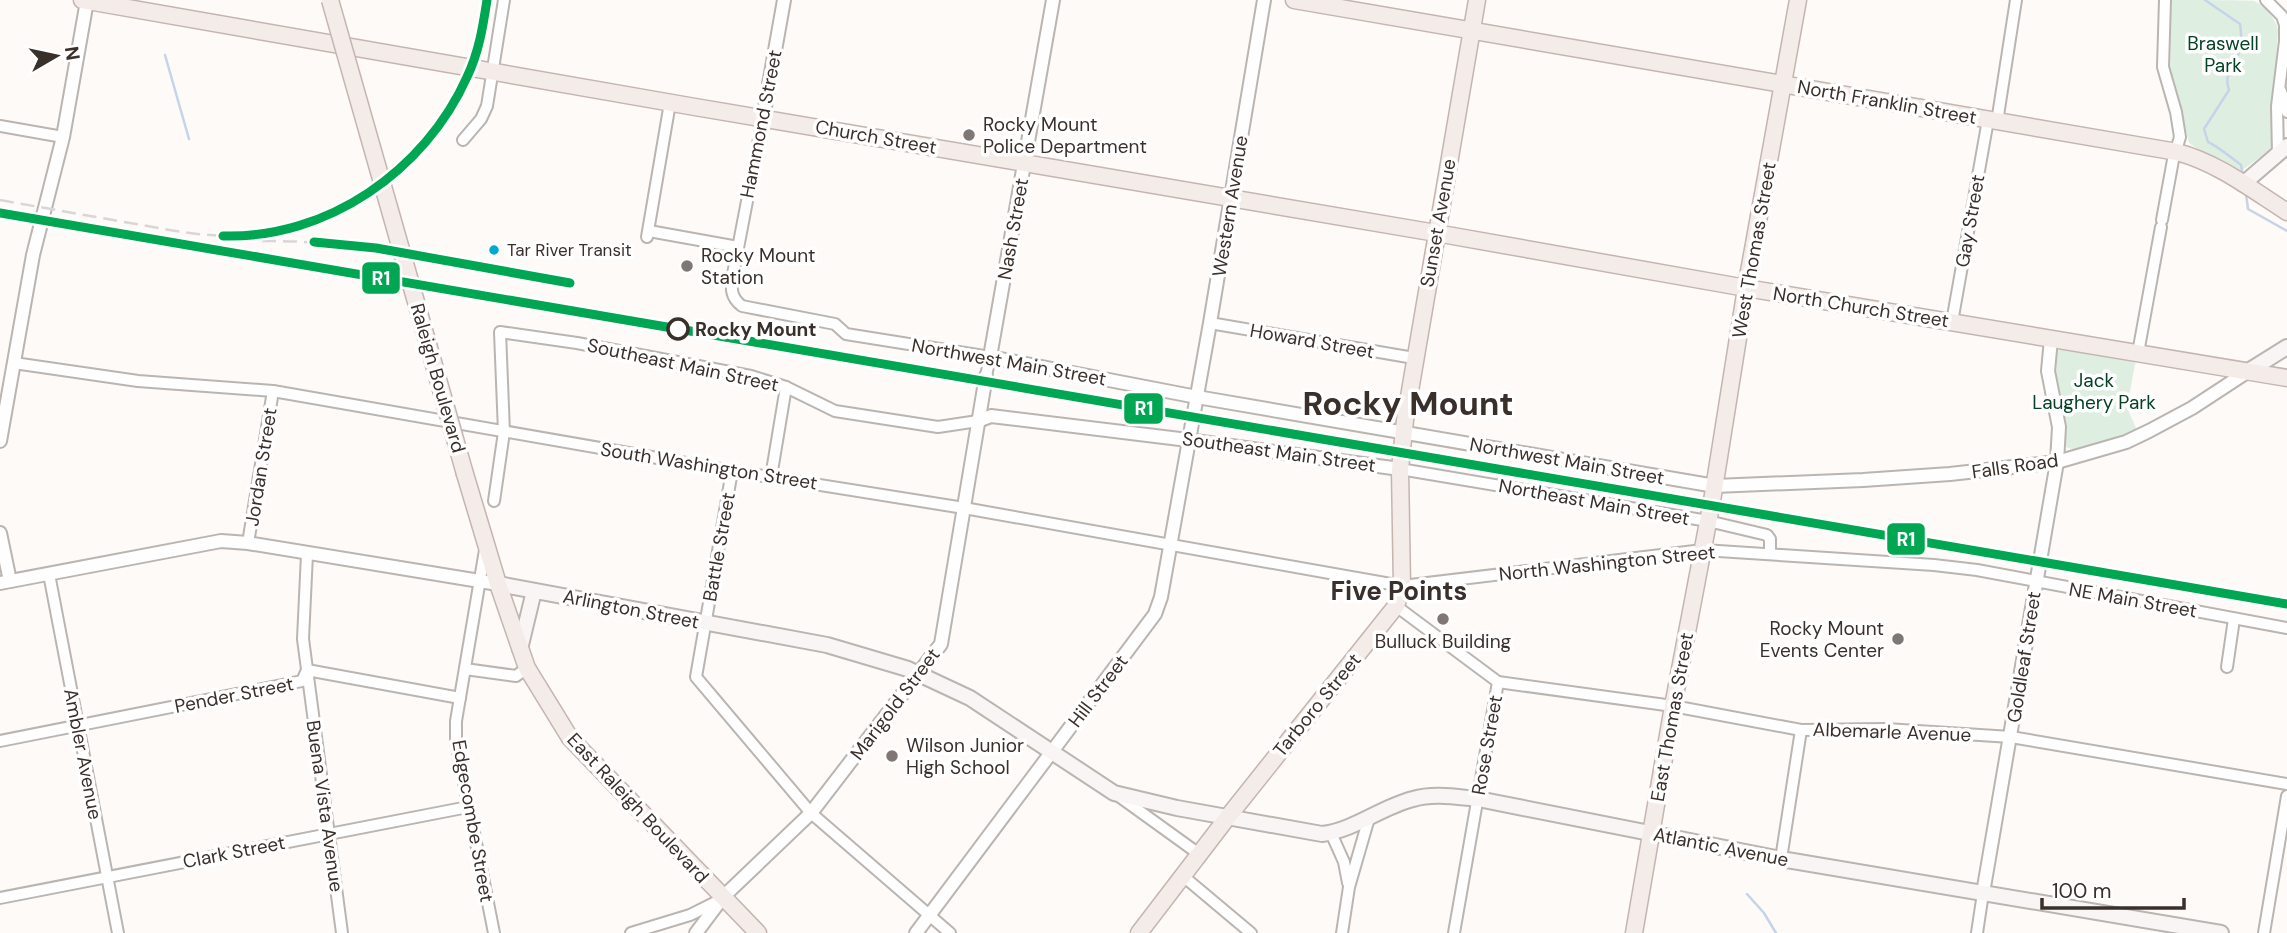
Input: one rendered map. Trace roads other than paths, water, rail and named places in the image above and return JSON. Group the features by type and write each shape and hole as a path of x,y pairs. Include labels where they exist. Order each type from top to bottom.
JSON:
{"main road":[{"name":"Church Street","path":"82,0 1436,233"},
{"name":"Raleigh Boulevard","path":"330,0 465,474"},
{"name":"North Franklin Street","path":"1294,0 2177,152 2198,157 2222,169 2287,212"},
{"name":"Sunset Avenue","path":"1403,440 1414,358 1477,0"},
{"name":"West Thomas Street","path":"1713,493 1746,288 1798,0"},
{"path":"2243,184 2282,150"},
{"name":"North Church Street","path":"1436,233 1746,288 2287,378"},
{"name":"Falls Road","path":"2247,372 2287,347"},
{"name":"Tarboro Street","path":"1139,933 1396,606 1402,586 1403,440"},
{"name":"East Raleigh Boulevard","path":"465,474 527,668 570,738 758,933"},
{"name":"East Thomas Street","path":"1634,933 1713,493"},
{"name":"Arlington Street","path":"498,584 827,645 920,673 970,698 1114,793 1139,801 1227,818"},
{"path":"520,649 534,591"},
{"name":"Atlantic Avenue","path":"1227,818 1322,834 1338,832 1414,798 1438,795 1478,799 1781,859 2221,933"}],"street":[{"path":"0,441 3,407 14,363 33,255 63,137 87,0"},
{"path":"463,140 481,119 487,106 504,0"},
{"name":"Hammond Street","path":"737,247 784,0"},
{"name":"Nash Street","path":"986,376 1053,0"},
{"name":"Western Avenue","path":"1194,411 1264,0"},
{"name":"Gay Street","path":"1952,322 2016,0"},
{"path":"2138,353 2173,160 2180,137 2176,111 2162,67 2165,0"},
{"path":"2266,0 2282,16 2285,25 2277,106 2282,150"},
{"path":"2280,87 2287,112"},
{"path":"670,103 648,234 737,247"},
{"path":"0,126 63,137"},
{"name":"Northwest Main Street","path":"737,247 731,291 737,302 743,306 835,324 846,334 990,357 1403,440 1713,493"},
{"name":"Howard Street","path":"1210,323 1414,358"},
{"name":"Southeast Main Street","path":"504,432 500,332 577,343 737,373 786,387 835,411 938,427 978,421 991,416 1188,439 1401,469"},
{"name":"Goldleaf Street","path":"1977,933 2056,463 2059,427 2048,371 2051,339"},
{"name":"South Washington Street","path":"14,363 138,381 273,391 732,471 964,508 1402,586"},
{"name":"Falls Road","path":"1713,493 2056,463 2126,442 2192,408 2247,372"},
{"name":"Marigold Street","path":"696,933 723,897 811,813 941,644 986,376"},
{"path":"771,477 786,387"},
{"name":"Jordan Street","path":"248,543 273,391"},
{"name":"Hill Street","path":"916,933 1156,614 1194,411"},
{"path":"494,501 504,432"},
{"name":"Northeast Main Street","path":"1401,469 1708,522 1767,535 1770,539 1770,553"},
{"name":"Battle Street","path":"732,471 696,677 811,813 950,933"},
{"path":"0,533 5,582"},
{"name":"Arlington Street","path":"5,582 221,541 248,543 498,584"},
{"name":"Edgecombe Street","path":"486,544 464,669 456,742 494,933"},
{"name":"North Washington Street","path":"1402,586 1703,550 1770,553"},
{"name":"NE Main Street","path":"1770,553 1934,565 2287,628"},
{"name":"Buena Vista Avenue","path":"307,554 303,618 307,670 342,933"},
{"name":"Ambler Avenue","path":"49,574 118,933"},
{"name":"Rose Street","path":"1396,606 1498,682 1454,933"},
{"path":"2227,667 2234,619"},
{"path":"464,669 516,676 527,668"},
{"name":"Pender Street","path":"0,741 302,681 307,670 460,698"},
{"name":"Albemarle Avenue","path":"1498,682 1673,706 1801,730 1886,729 2011,737 2287,784"},
{"path":"1781,859 1801,730"},
{"path":"1114,793 1199,854"},
{"path":"2264,933 2287,796"},
{"name":"Clark Street","path":"0,898 468,807"},
{"path":"1342,933 1349,887 1369,818"},
{"path":"1331,833 1344,862 1349,887"},
{"path":"1183,876 1251,933"},
{"path":"631,933 650,932 702,910 723,897"}],"waterway":[{"path":"2205,0 2240,24 2240,46 2228,77 2229,90 2204,129 2208,142 2241,165 2243,177"},
{"path":"165,55 189,139"},
{"path":"2246,194 2248,209 2287,231"},
{"path":"1747,894 1764,913 1776,933"}],"railway":[{"path":"0,200 165,229 222,236 251,236 286,231 319,220 380,185 408,162 432,136 468,77 480,39 487,0"},
{"path":"262,241 378,249 570,283"}],"place":[{"name":"Rocky Mount Police Department","path":"969,135"},
{"name":"Tar River Transit","path":"494,250"},
{"name":"Rocky Mount Station","path":"687,266"},
{"name":"Rocky Mount","path":"678,329"},
{"name":"Bulluck Building","path":"1443,619"},
{"name":"Rocky Mount Events Center","path":"1898,639"},
{"name":"Wilson Junior High School","path":"892,756"}],"district":[{"name":"Rocky Mount","path":"1408,403"},
{"name":"Five Points","path":"1399,591"}],"park label":[{"name":"Braswell Park","path":"2223,54"},
{"name":"Jack Laughery Park","path":"2094,391"}]}
